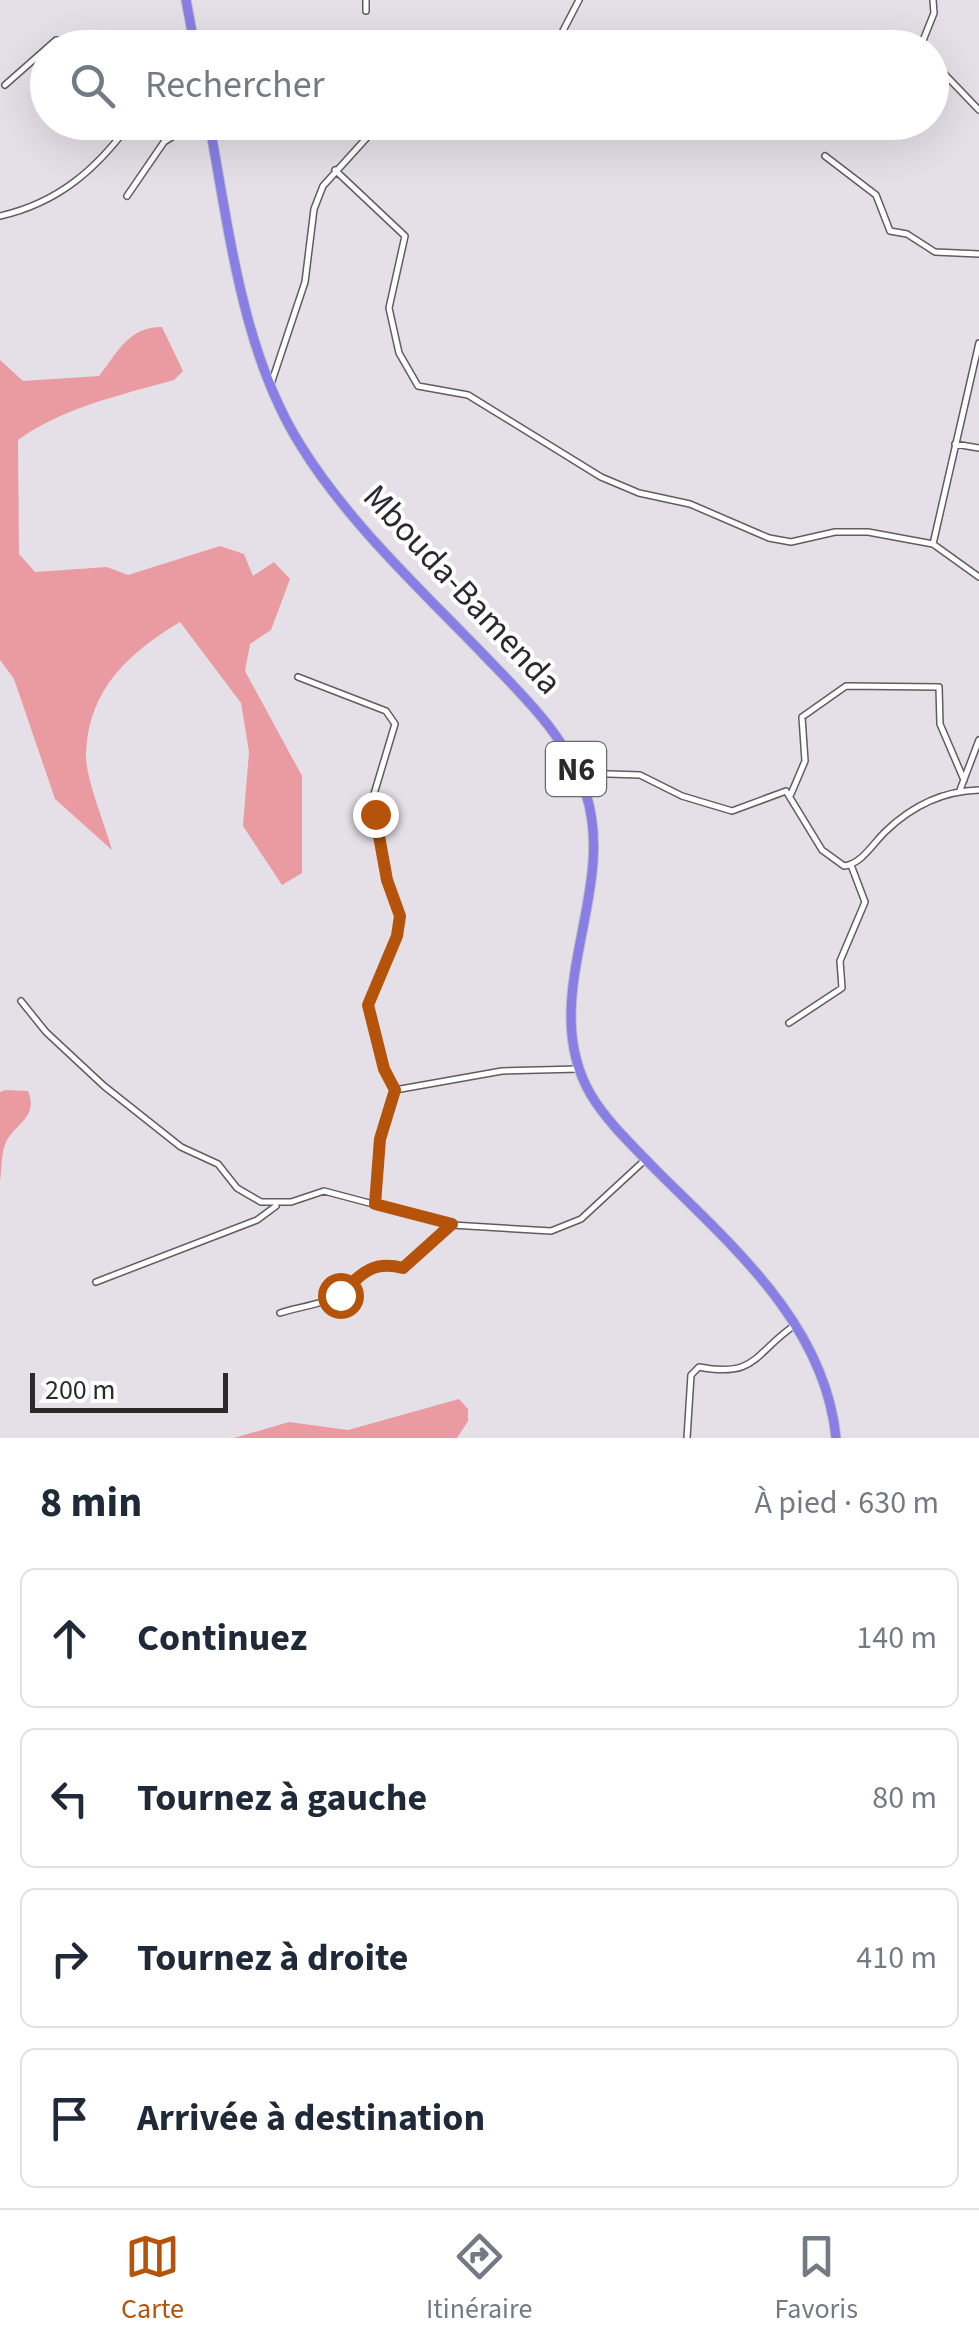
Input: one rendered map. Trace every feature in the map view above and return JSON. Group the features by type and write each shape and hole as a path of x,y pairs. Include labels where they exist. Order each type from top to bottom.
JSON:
{"highway":[{"path":"186,0 192,30"},
{"name":"Mbouda-Bamenda","path":"213,140 250,322 270,384 300,446 338,496 541,712 578,773 587,798 594,854 571,994 572,1034 579,1069 591,1095 646,1159 743,1256 795,1325 823,1384 836,1438"}],"street":[{"path":"366,0 366,11"},
{"path":"563,30 579,0"},
{"path":"927,30 934,13 933,0"},
{"path":"4,85 30,62"},
{"path":"949,79 979,110"},
{"path":"0,216 64,191 88,175 116,140"},
{"path":"127,196 167,140"},
{"path":"270,384 305,282 314,209 335,170 364,140"},
{"path":"825,156 876,195 890,231 907,234 935,252 979,254"},
{"path":"335,170 405,236 389,308 399,353 418,386 468,395 618,485 690,504 769,538 792,542 835,532 868,532 933,544 979,577"},
{"path":"933,544 979,343"},
{"path":"955,444 979,448"},
{"path":"298,677 386,711 395,724 374,794 385,872 400,916 397,936 368,1005 384,1069 395,1090 380,1139 375,1204"},
{"path":"791,794 805,761 802,717 846,686 939,687 940,724 964,780"},
{"path":"960,790 979,740"},
{"path":"578,773 640,775 682,796 732,811 748,808 769,794 791,794"},
{"path":"851,865 909,811 960,790 979,790"},
{"path":"791,794 822,850 834,861 851,865"},
{"path":"789,1023 842,988 840,961 865,902 851,865"},
{"path":"22,1000 46,1032 181,1147 218,1164 237,1188 261,1202 278,1204"},
{"path":"395,1090 502,1071 579,1069"},
{"path":"96,1282 256,1220 278,1204 324,1191 452,1224 564,1228 582,1219 646,1159"},
{"path":"280,1313 340,1295 367,1268 383,1263 403,1268 452,1224"},
{"path":"687,1438 691,1374 699,1368 728,1372 758,1362 772,1341 795,1325"}],"shaded area":[{"path":"162,327 183,371 174,380 74,410 18,440 19,554 35,572 107,567 128,575 220,546 244,554 253,576 274,562 290,579 271,630 250,644 245,671 302,776 302,873 282,885 243,826 249,752 241,703 180,622 129,660 95,709 87,763 112,850 55,799 14,679 0,660 0,360 23,381 99,376 132,336"},
{"path":"28,1091 31,1107 5,1144 0,1181 0,1092"},
{"path":"459,1399 468,1409 468,1421 457,1438 234,1438 289,1422 348,1430"}],"route":[{"path":"340,1295 367,1268 383,1263 403,1268 452,1224 375,1204 380,1139 395,1090 384,1069 368,1005 397,936 400,916 387,880 375,814"}]}
